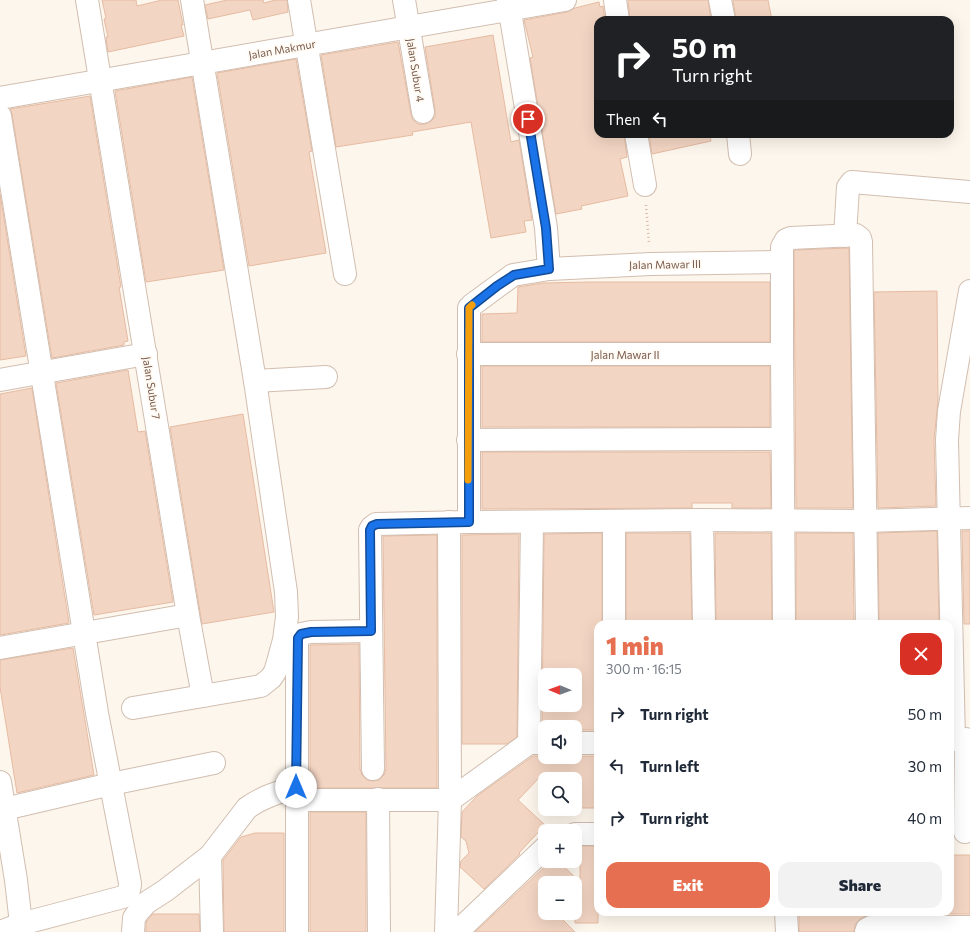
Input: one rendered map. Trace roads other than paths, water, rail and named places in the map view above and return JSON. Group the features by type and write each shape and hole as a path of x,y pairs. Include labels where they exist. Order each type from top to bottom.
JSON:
{"street":[{"name":"Jalan Subur 7","path":"87,0 188,616 203,696"},
{"path":"133,708 261,686 271,678 275,672 284,640 287,617 286,592 255,380 192,0"},
{"path":"299,0 345,274"},
{"name":"Jalan Subur 4","path":"404,0 423,112"},
{"name":"Jalan Makmur","path":"0,98 409,27 508,5 565,0"},
{"path":"615,0 617,16"},
{"path":"720,0 723,16"},
{"path":"508,5 546,228 549,269"},
{"path":"0,116 84,633 130,883 128,894 123,897 21,924 0,932"},
{"path":"637,138 644,185"},
{"path":"845,236 848,187 852,182 970,192"},
{"path":"784,620 781,262 783,244 786,240 791,238 857,236 862,242 866,620"},
{"name":"Jalan Mawar III","path":"468,354 469,308 514,275 549,269 650,264 781,262"},
{"path":"962,832 960,740 949,519 947,440 949,411 970,291"},
{"path":"0,380 146,354"},
{"path":"446,932 459,522 468,440 468,354"},
{"name":"Jalan Mawar II","path":"468,354 782,354"},
{"path":"255,380 326,377"},
{"path":"468,440 782,439"},
{"path":"373,770 370,530 377,524 702,520 864,521 970,518"},
{"path":"702,520 704,620"},
{"path":"614,521 614,620"},
{"path":"133,932 134,918 142,908 210,856 247,808 272,794 297,793 378,799 450,800 537,743 532,522"},
{"path":"0,648 188,616"},
{"path":"297,932 298,638 301,634 311,632 371,631"},
{"path":"582,743 594,743"},
{"path":"2,810 111,784 214,764"},
{"path":"0,782 2,810 16,880 21,924"},
{"path":"378,799 379,932"},
{"path":"582,834 594,834"},
{"path":"457,932 538,855"},
{"path":"210,856 212,932"},
{"path":"786,916 787,932"},
{"path":"866,932 871,927 956,929"}]}
